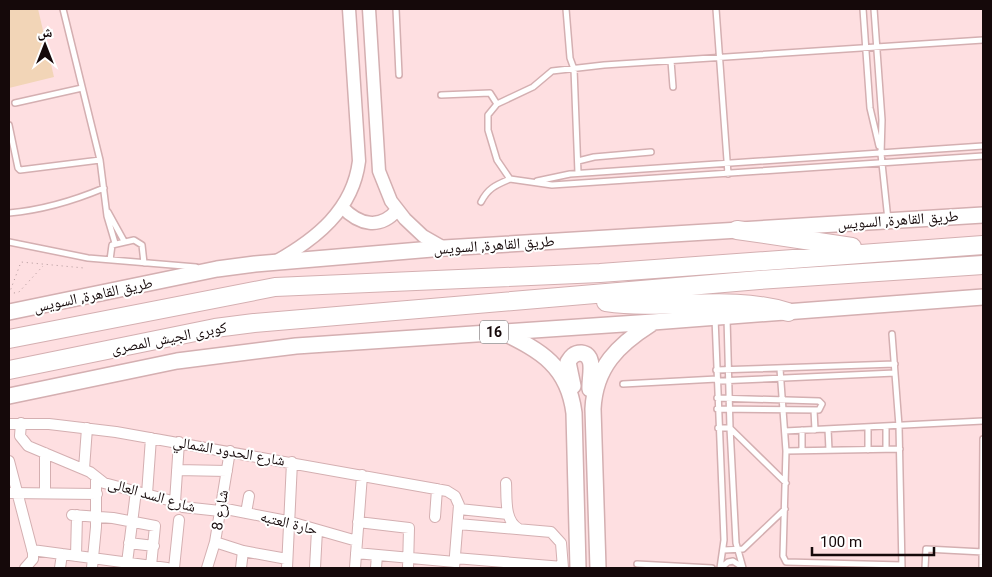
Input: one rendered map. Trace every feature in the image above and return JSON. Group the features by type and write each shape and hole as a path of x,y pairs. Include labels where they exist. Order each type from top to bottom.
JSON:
{"highway":[{"path":"737,230 887,252"},
{"name":"طريق القاهرة, السويس","path":"316,284 600,272 983,245"},
{"name":"16","path":"584,296 759,280 983,266"},
{"name":"كوبرى الجيش المصرى","path":"9,339 234,293 316,284"},
{"name":"كوبرى الجيش المصرى","path":"9,370 216,328 584,296"},
{"name":"16","path":"584,296 640,305 749,304 788,312"}],"main road":[{"name":"طريق القاهرة, السويس","path":"9,312 217,269 275,262 444,248 983,214"},
{"name":"16","path":"12,391 177,361 296,346 983,297"},
{"path":"593,400 600,374 614,352 627,340 653,322"},
{"path":"501,331 536,349 551,361 567,385 573,403"},
{"path":"578,568 573,389 568,362 577,353 587,355 591,361 590,390 593,400 598,568"}],"street":[{"path":"275,262 311,240 330,223 342,207 357,178 360,162 349,9"},
{"path":"369,9 379,171 397,210 423,236 444,248"},
{"path":"342,207 356,220 371,224 386,220 397,210"},
{"name":"شارع الحدود الشمالي","path":"9,424 20,423 87,428 179,442 442,490"},
{"name":"شارع السد العالى","path":"20,423 20,436 23,441 84,470 108,484 175,502 183,507 221,509"},
{"path":"84,470 87,428"},
{"path":"147,494 150,438"},
{"path":"175,502 179,442"},
{"name":"شارع 8","path":"207,568 215,542 230,451"},
{"path":"45,453 45,493"},
{"path":"9,461 12,492 32,550 33,559 25,568"},
{"path":"215,542 287,564 292,462"},
{"path":"177,470 226,471"},
{"path":"354,568 362,475"},
{"path":"93,563 96,477"},
{"path":"506,483 508,514 511,523 519,529"},
{"path":"435,517 442,490 458,500 455,563"},
{"path":"12,492 96,494"},
{"path":"127,563 136,492"},
{"path":"246,513 250,496"},
{"name":"حارة العتبه","path":"221,509 289,522 357,541"},
{"path":"459,509 508,514"},
{"path":"76,556 74,515 132,521 155,526 154,546 147,566"},
{"path":"174,568 179,520"},
{"path":"358,522 409,528 408,563"},
{"path":"356,553 377,555 408,563 455,563 563,568 562,543 556,535 547,531 458,524"},
{"path":"314,568 317,530"},
{"path":"130,543 154,546"},
{"path":"32,550 76,556 93,563 127,563 167,568"},
{"path":"241,568 243,550"},
{"path":"60,568 62,554"},
{"path":"376,568 377,555"}],"lane":[{"path":"63,9 100,160 107,216 115,243"},
{"path":"396,9 399,75"},
{"path":"566,9 570,58 574,69 578,173"},
{"path":"716,9 728,174"},
{"path":"863,9 871,114 881,154"},
{"path":"874,9 882,120 881,154 888,221"},
{"path":"510,179 497,160 488,130 488,115 497,104 533,87 552,71 983,40"},
{"path":"671,61 673,87"},
{"path":"15,103 82,88"},
{"path":"441,94 490,94 497,104"},
{"path":"9,125 20,170 100,160"},
{"path":"534,182 578,173 983,146"},
{"path":"578,161 594,157 651,152"},
{"path":"481,202 493,186 510,179 572,185 983,156"},
{"path":"9,213 50,207 73,201 104,188"},
{"path":"108,212 124,241"},
{"path":"110,260 110,248 115,243 134,240 140,242 144,263"},
{"path":"9,242 86,258 217,269"},
{"path":"721,317 730,381 730,428 737,550 743,568"},
{"path":"721,317 716,370 724,550 721,568"},
{"path":"780,369 786,451 786,509 783,556 786,562 902,567 900,449 892,334"},
{"path":"716,370 895,364"},
{"path":"827,367 828,377"},
{"path":"623,384 717,380 781,380 895,373"},
{"path":"717,398 821,402 821,408 814,410 718,410"},
{"path":"814,410 815,430"},
{"path":"785,431 983,421"},
{"path":"886,426 886,449"},
{"path":"868,427 868,450"},
{"path":"718,428 730,428 786,482"},
{"path":"828,429 829,450"},
{"path":"802,430 802,450"},
{"path":"982,568 983,439"},
{"path":"786,451 900,449"},
{"path":"724,550 745,548 786,509"},
{"path":"925,568 926,549 983,552"},
{"path":"721,568 728,562 733,561 743,568"},
{"path":"637,564 712,568"}],"path":[{"path":"9,294 21,262 44,266 84,268 86,258"},
{"path":"9,294 19,292 44,266"}],"shaded area":[{"path":"9,9 38,9 54,77 9,88"}]}
